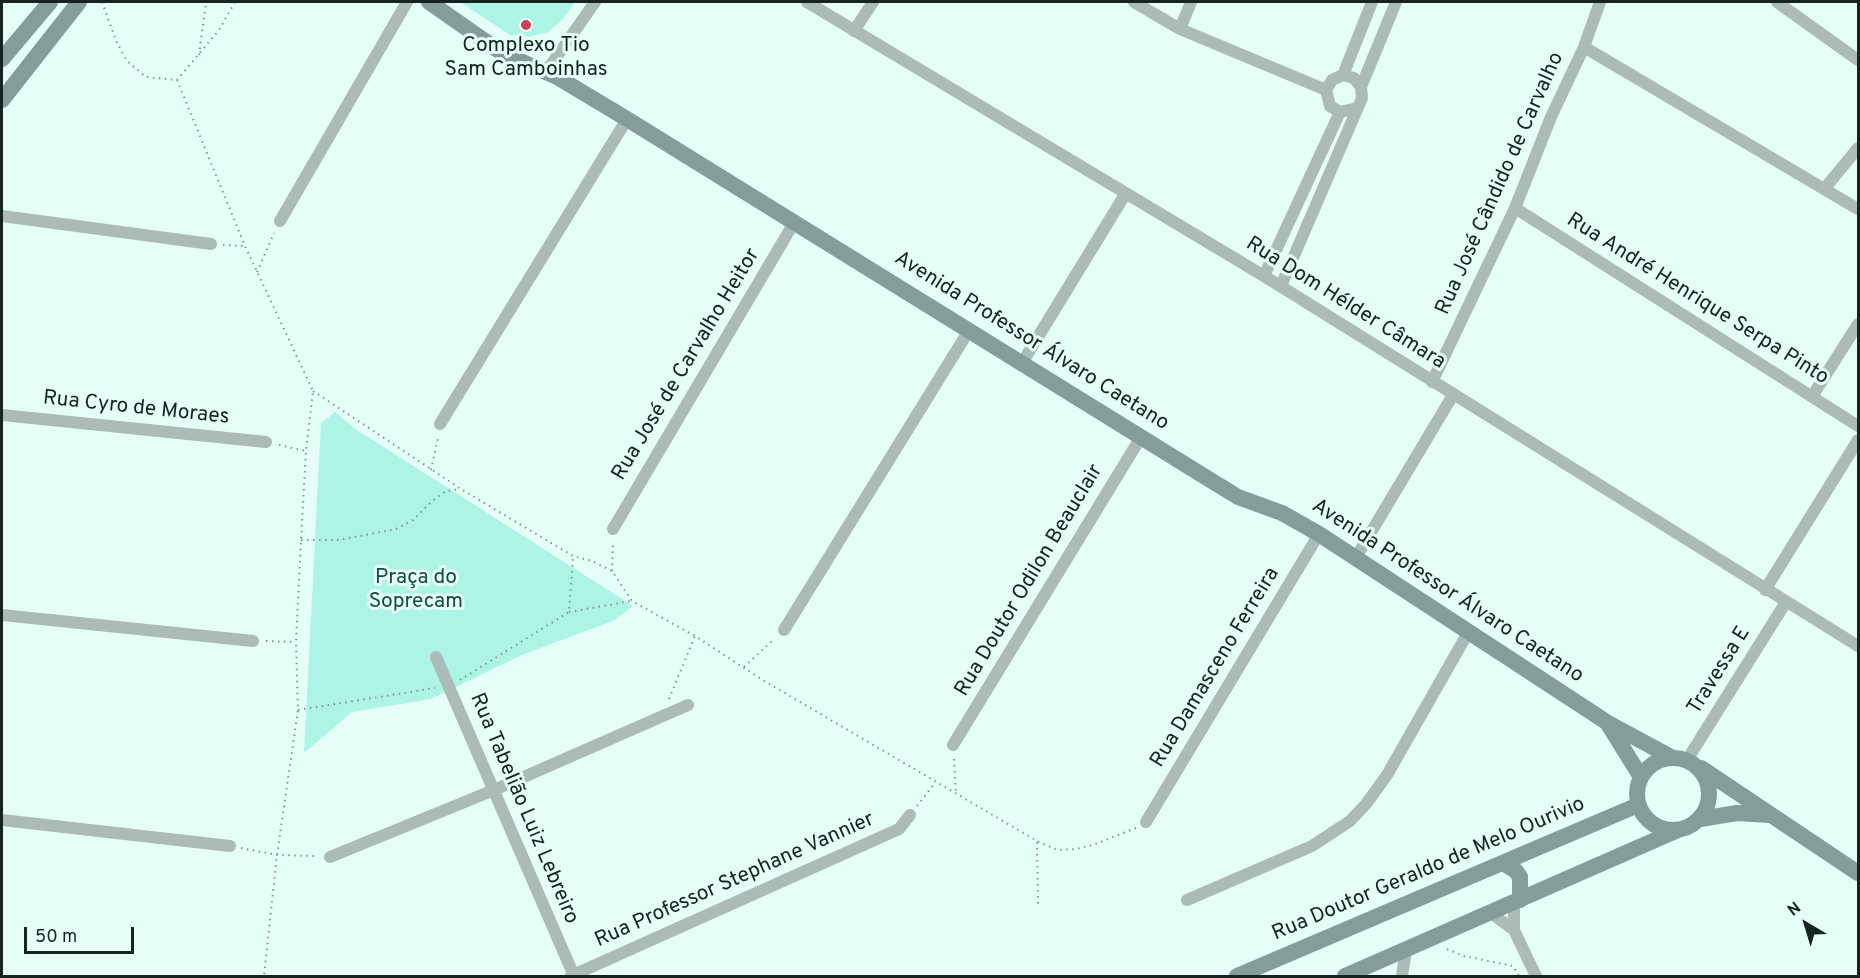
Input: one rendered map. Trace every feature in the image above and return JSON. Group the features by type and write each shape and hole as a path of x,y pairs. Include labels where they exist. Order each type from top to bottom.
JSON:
{"street":[{"path":"2,59 50,2"},
{"path":"2,100 80,2"},
{"path":"280,221 407,2"},
{"name":"Avenida Professor Álvaro Caetano","path":"429,2 502,53 546,72 627,119 795,221 968,332 1239,496 1282,513 1319,534 1608,723 1684,760 1858,873"},
{"path":"546,72 596,2"},
{"name":"Rua Dom Hélder Câmara","path":"807,2 1281,286 1858,646"},
{"path":"855,31 873,2"},
{"path":"1134,2 1180,29 1326,90"},
{"path":"1180,29 1191,2"},
{"path":"1343,75 1372,2"},
{"path":"1281,286 1362,98 1361,87 1396,2"},
{"name":"Rua José Cândido de Carvalho","path":"1432,382 1515,207 1551,117 1584,47 1600,2"},
{"path":"1777,2 1858,60"},
{"path":"1584,47 1858,209"},
{"path":"1340,112 1327,102 1326,90 1332,80 1343,75 1354,78 1361,87"},
{"path":"1340,112 1356,108"},
{"path":"1264,276 1340,112"},
{"path":"440,424 627,119"},
{"path":"1825,188 1858,148"},
{"path":"1022,363 1126,193"},
{"name":"Rua André Henrique Serpa Pinto","path":"1515,207 1813,395 1858,426"},
{"path":"2,216 211,244"},
{"name":"Rua José de Carvalho Heitor","path":"613,529 795,221"},
{"path":"1813,395 1858,324"},
{"path":"784,630 968,332"},
{"path":"1355,559 1453,394"},
{"name":"Rua Cyro de Moraes","path":"2,415 266,442"},
{"name":"Rua Doutor Odilon Beauclair","path":"953,745 1141,437"},
{"path":"1765,590 1858,440"},
{"name":"Rua Damasceno Ferreira","path":"1146,822 1319,534"},
{"name":"Travessa E","path":"1684,760 1786,602"},
{"path":"2,615 253,641"},
{"path":"1187,900 1312,846 1350,821 1366,804 1387,775 1469,631"},
{"name":"Rua Tabelião Luiz Lebreiro","path":"436,657 573,976"},
{"path":"330,857 494,790 688,705"},
{"name":"Avenida Professor Álvaro Caetano","path":"1608,723 1641,777"},
{"path":"1349,976 1690,826 1700,819 1706,810 1710,789 1701,770 1684,760 1649,766 1641,777 1636,791 1638,805 1643,814 1658,828 1678,830"},
{"name":"Rua Doutor Geraldo de Melo Ourivio","path":"1237,976 1638,805"},
{"path":"1700,819 1737,813 1769,815"},
{"name":"Rua Professor Stephane Vannier","path":"573,976 899,829 910,815"},
{"path":"2,820 230,846"},
{"path":"1503,863 1509,865 1520,877 1515,930 1536,976"},
{"path":"1491,913 1515,930"},
{"path":"1402,976 1406,950"}],"path":[{"path":"102,2 117,43 127,61 146,77 177,80"},
{"path":"199,56 206,2"},
{"path":"177,80 219,30 235,2"},
{"path":"177,80 245,246 313,391 461,489 573,556 592,561 612,571 632,601 695,636 935,783 1037,841 1057,850 1076,849 1132,831 1146,822"},
{"path":"257,272 280,221"},
{"path":"211,244 245,246"},
{"path":"264,976 277,855 298,710 296,642 306,451 313,391"},
{"path":"431,470 440,424"},
{"path":"266,442 306,451"},
{"path":"301,540 339,540 396,529 413,520 446,491 461,489"},
{"path":"612,571 613,529"},
{"path":"569,612 573,556"},
{"path":"298,710 449,686 569,612 632,601"},
{"path":"744,667 784,630"},
{"path":"663,716 695,636"},
{"path":"253,641 296,642"},
{"path":"953,745 956,795"},
{"path":"910,815 935,783"},
{"path":"1037,841 1038,905"},
{"path":"230,846 277,855 330,857"},
{"path":"1441,934 1448,950 1464,956 1513,966 1518,976"}],"green space":[{"name":"Complexo Tio Sam Camboinhas","path":"460,2 575,2 563,19 548,32 529,37 510,35"},
{"name":"Praça do Soprecam","path":"335,412 354,428 633,606 615,620 522,655 431,699 352,712 304,753 321,423"}],"place":[{"name":"Complexo Tio Sam Camboinhas","path":"526,25"}]}
